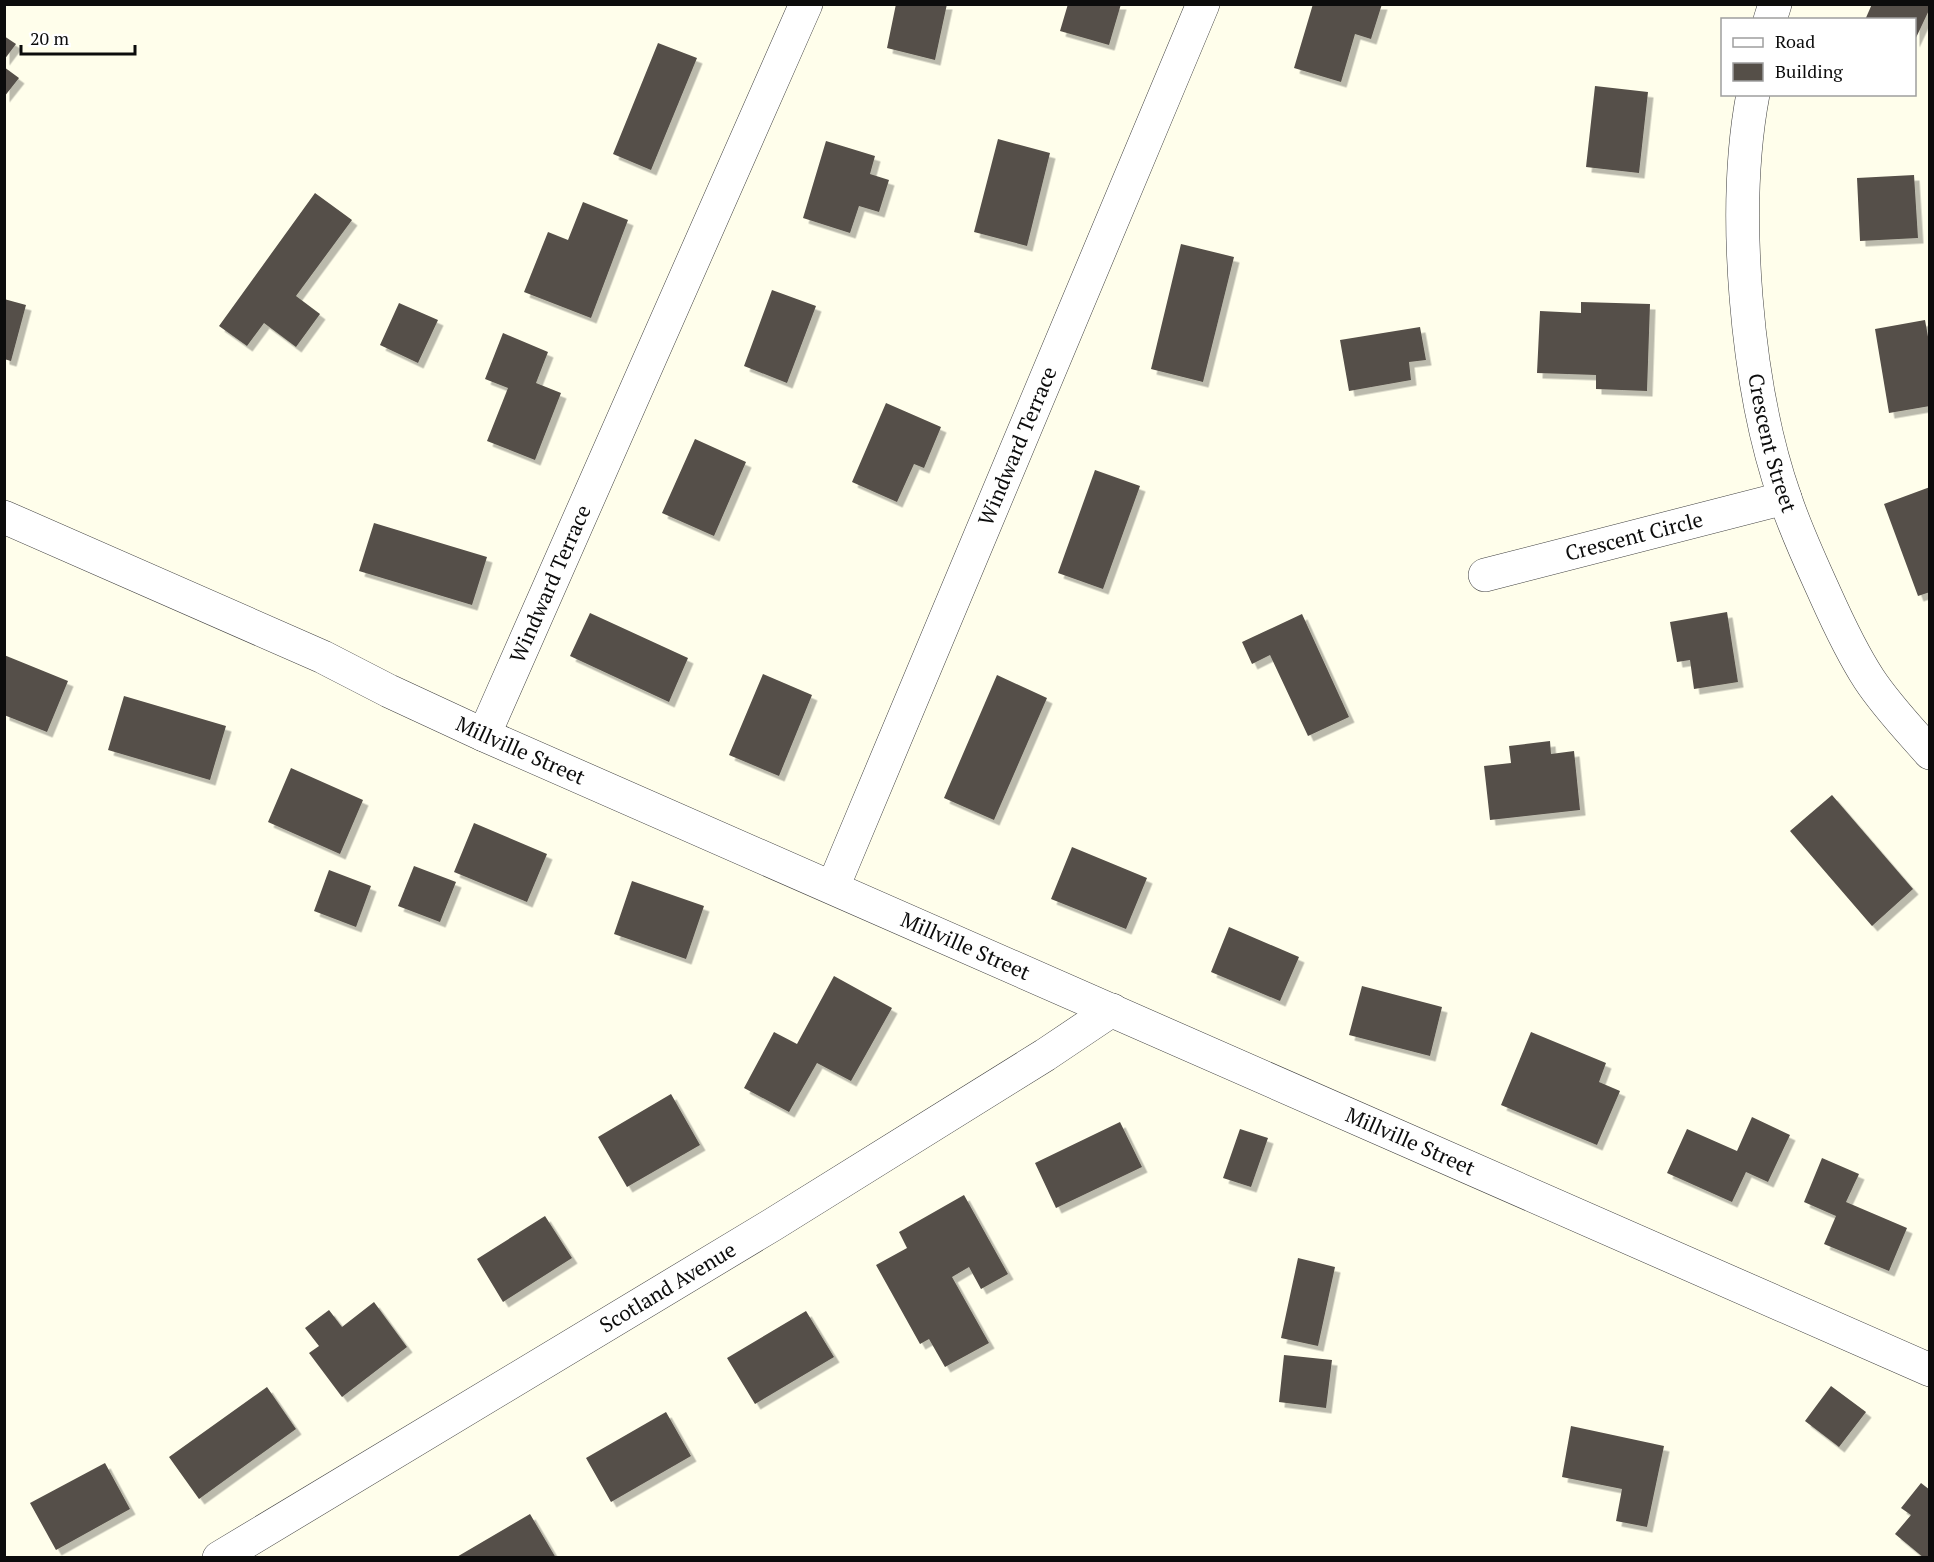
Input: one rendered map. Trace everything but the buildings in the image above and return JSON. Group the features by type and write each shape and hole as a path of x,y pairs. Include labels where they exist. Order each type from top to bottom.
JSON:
{"street":[{"name":"Windward Terrace","path":"484,735 806,4"},
{"name":"Windward Terrace","path":"833,887 1203,4"},
{"name":"Crescent Street","path":"1753,96 1748,117 1744,208 1746,297 1757,386 1769,445 1785,498 1833,612 1869,679 1929,753"},
{"name":"Crescent Circle","path":"1485,575 1785,498"},
{"name":"Millville Street","path":"4,517 323,657 388,691 484,735 1929,1370"},
{"name":"Scotland Avenue","path":"219,1557 772,1225 1045,1055 1112,1010"}]}
